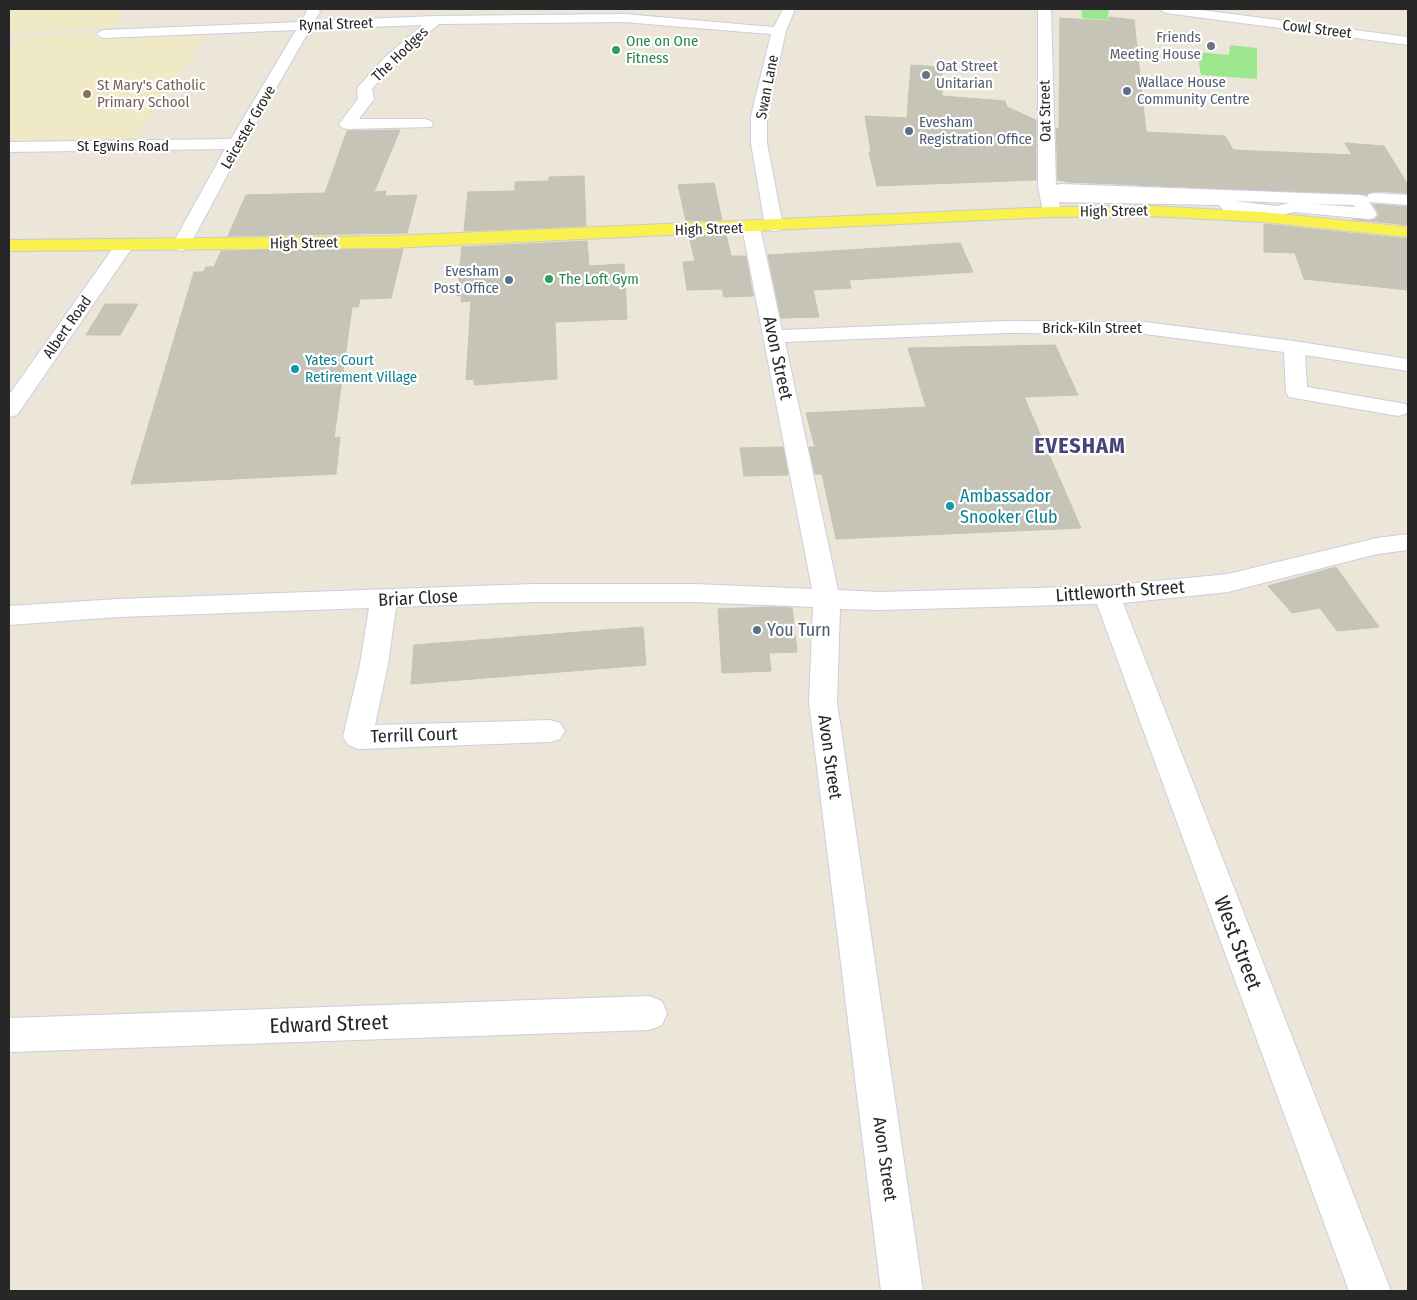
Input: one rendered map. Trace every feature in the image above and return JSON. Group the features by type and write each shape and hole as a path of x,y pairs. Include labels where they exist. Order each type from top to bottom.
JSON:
{"main road":[{"name":"High Street","path":"9,246 391,242 1052,212 1150,210 1262,217 1408,232"}],"street":[{"name":"Leicester Grove","path":"181,245 236,144 314,9"},
{"name":"Swan Lane","path":"774,226 767,200 759,142 759,116 779,31 789,9"},
{"name":"Oat Street","path":"1044,9 1047,186 1052,212"},
{"name":"Cowl Street","path":"1166,9 1408,41"},
{"name":"Rynal Street","path":"103,34 307,24 625,13 779,31"},
{"name":"The Hodges","path":"425,124 347,124 361,108 366,98 364,89 376,74 412,38 436,20"},
{"name":"St Egwins Road","path":"9,147 236,144"},
{"path":"1367,199 1368,214 1294,206 1277,211 1230,207 1224,200 1064,198 1061,189 1408,200"},
{"name":"Avon Street","path":"750,227 828,598 823,702 902,1291"},
{"name":"Albert Road","path":"9,410 125,245"},
{"name":"Brick-Kiln Street","path":"774,336 1004,327 1145,328 1294,347 1408,365"},
{"path":"1294,347 1297,392 1398,409"},
{"name":"Littleworth Street","path":"828,598 879,601 1107,595 1228,583 1377,546 1408,542"},
{"name":"Briar Close","path":"9,616 118,608 384,600 534,593 695,593 828,598"},
{"name":"West Street","path":"1107,595 1370,1291"},
{"name":"Terrill Court","path":"384,600 374,664 358,737 550,731"},
{"name":"Edward Street","path":"9,1034 649,1013"}],"shaded area":[{"path":"9,9 126,9 113,28 9,32"},
{"name":"St Mary's Catholic Primary School","path":"212,28 134,140 9,142 9,49 23,36"}],"green space":[{"path":"1081,9 1109,9 1107,20 1082,18"},
{"path":"1230,45 1257,48 1257,79 1201,75 1197,52 1229,55"}],"building":[{"path":"1109,17 1134,20 1146,132 1225,136 1233,150 1352,155 1345,143 1384,146 1408,185 1408,193 1375,191 1366,195 1068,182 1058,180 1056,128 1059,129 1060,18 1108,21"},
{"path":"911,65 942,67 942,96 1005,101 1007,107 1036,120 1036,180 877,186 869,152 871,152 865,116 907,118"},
{"path":"400,130 374,192 386,191 385,196 417,195 407,233 228,236 246,195 325,193 347,131"},
{"path":"584,176 586,226 464,231 468,192 515,191 515,182 549,181 549,177"},
{"path":"714,183 722,220 686,221 678,185"},
{"path":"1373,204 1408,207 1408,225 1369,221 1376,219 1379,214"},
{"path":"1264,224 1408,239 1408,290 1304,279 1295,253 1264,252"},
{"path":"726,234 731,256 746,256 753,296 724,297 722,289 687,290 683,262 695,261 689,236"},
{"path":"587,241 589,266 624,264 627,319 555,322 557,379 474,385 474,379 466,380 471,301 461,302 461,295 457,296 462,247"},
{"path":"960,243 973,272 849,280 851,288 813,290 819,317 781,318 768,255"},
{"path":"403,249 391,298 360,299 358,307 352,307 334,438 340,437 336,474 131,484 194,272 203,272 206,267 214,267 221,251"},
{"path":"105,304 138,304 120,335 86,335"},
{"path":"1055,345 1078,395 1024,397 1081,528 836,539 822,474 815,474 809,447 815,447 806,413 926,407 908,348"},
{"path":"783,447 788,475 744,476 740,448"},
{"path":"1336,567 1379,627 1337,631 1320,608 1292,613 1268,586"},
{"name":"You Turn","path":"792,608 797,652 769,653 771,671 722,673 718,609"},
{"path":"643,627 646,665 411,684 414,645"}],"place":[{"name":"Friends Meeting House","path":"1211,46"},
{"name":"One on One Fitness","path":"616,50"},
{"name":"Oat Street Unitarian","path":"926,75"},
{"name":"Wallace House Community Centre","path":"1127,91"},
{"name":"St Mary's Catholic Primary School","path":"87,94"},
{"name":"Evesham Registration Office","path":"909,131"},
{"name":"The Loft Gym","path":"549,279"},
{"name":"Evesham Post Office","path":"509,280"},
{"name":"Yates Court Retirement Village","path":"295,369"},
{"name":"Ambassador Snooker Club","path":"950,506"},
{"name":"You Turn","path":"757,630"}],"district":[{"name":"EVESHAM","path":"1080,445"}]}
